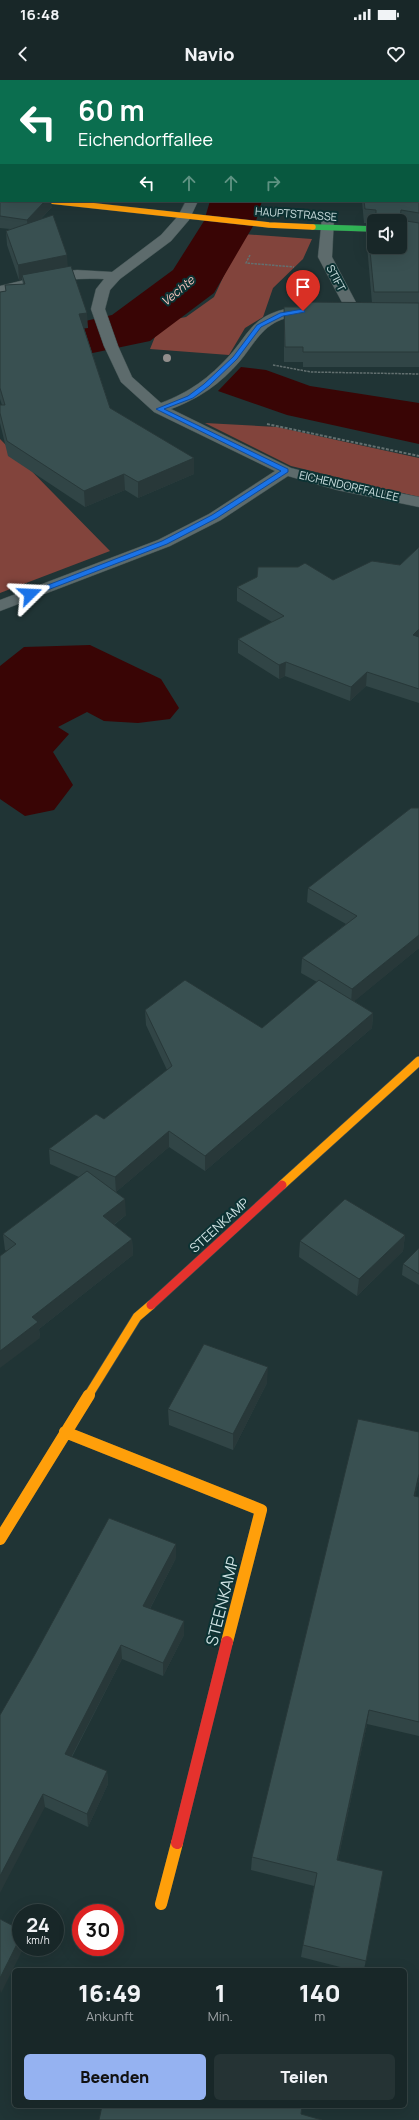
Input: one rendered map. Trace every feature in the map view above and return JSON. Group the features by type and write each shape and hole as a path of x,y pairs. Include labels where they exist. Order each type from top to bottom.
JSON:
{"street":[{"name":"HAUPTSTRASSE","path":"73,202 190,207 210,220 269,225 325,221 367,225"},
{"name":"EICHENDORFFALLEE","path":"190,207 166,238 115,276 103,288 98,309 111,346 126,378 159,409 286,471 337,485 419,502"},
{"name":"HAUPTSTRASSE","path":"325,221 367,229"},
{"name":"STIFT","path":"325,221 325,257 354,312"},
{"path":"0,290 57,276 77,274 115,276"},
{"name":"STIFT","path":"159,409 190,397 206,385 235,358 259,326 282,314 303,311 368,312"},
{"path":"0,606 164,542 215,517 286,471"},
{"name":"STEENKAMP","path":"0,1539 137,1317 419,1061"},
{"name":"STEENKAMP","path":"65,1432 261,1510 161,1904"}],"path":[{"path":"252,250 246,263 332,271"},
{"path":"235,358 311,372 419,374"},
{"path":"267,424 281,425 419,456"}],"shaded area":[{"path":"243,234 312,239 303,259 273,288 263,317 245,328 229,355 150,349 161,322 186,317 214,297"},
{"path":"241,367 266,370 310,386 419,403 419,444 287,415 218,391"},
{"path":"205,423 277,427 419,458 419,497 291,466"},
{"path":"0,439 1,440 110,551 0,593"},
{"path":"90,645 161,679 179,708 170,719 138,723 104,721 87,712 58,727 69,734 53,752 73,785 54,810 25,816 0,799 0,666 24,647"}],"building":[{"path":"0,202 44,202 27,220 0,216"},
{"path":"364,202 419,202 419,213 401,210 401,214 376,214 376,210 365,209"},
{"path":"53,215 67,255 18,265 6,231"},
{"path":"407,221 419,223 419,292 374,292 370,254 407,254"},
{"path":"71,266 87,313 79,314 110,408 194,458 138,482 124,474 84,491 7,441 0,413 0,405 5,405 0,388 0,292 6,291 5,285 25,284 22,275"},
{"path":"303,302 419,303 419,352 303,352 303,347 285,347 284,307 303,307"},
{"path":"419,547 419,629 413,635 419,637 419,689 367,672 351,687 286,662 279,665 238,639 284,616 237,587 257,577 258,567 298,567 305,563 333,580 372,561 400,565"},
{"path":"411,808 419,808 419,935 352,989 302,958 357,916 308,888"},
{"path":"185,980 262,1028 319,980 373,1013 205,1156 169,1131 115,1177 49,1149 96,1114 104,1119 172,1066 145,1010"},
{"path":"87,1171 125,1199 103,1216 132,1239 32,1317 38,1322 0,1351 0,1256 16,1244 3,1234"},
{"path":"345,1199 405,1235 359,1279 300,1241"},
{"path":"419,1248 419,1274 403,1264"},
{"path":"204,1344 268,1367 233,1434 168,1409"},
{"path":"358,1419 419,1432 419,1474 414,1496 419,1497 419,1722 369,1710 337,1860 383,1871 366,1961 303,1945 317,1873 252,1857"},
{"path":"109,1518 176,1544 143,1606 184,1621 163,1663 121,1645 65,1754 107,1771 87,1814 43,1794 0,1876 0,1715"},
{"path":"0,1919 12,1925 12,1954 0,1978"},
{"path":"102,2108 302,2108 301,2114 322,2120 99,2120"}],"waterway":[{"name":"Vechte","path":"83,338 130,329 194,281 230,221 236,202"}],"traffic: fast":[{"path":"313,227 367,229"}],"traffic: slow":[{"path":"59,202 269,225 313,227"},
{"path":"282,1185 419,1061"},
{"path":"0,1539 137,1317 151,1305"},
{"path":"65,1432 261,1510 227,1642"},
{"path":"161,1904 177,1843"}],"traffic: jam":[{"path":"151,1305 282,1185"},
{"path":"177,1843 227,1642"}],"route":[{"path":"30,594 164,542 215,517 286,471 239,450 159,409 190,397 206,385 235,358 259,326 282,314 303,311"}]}
